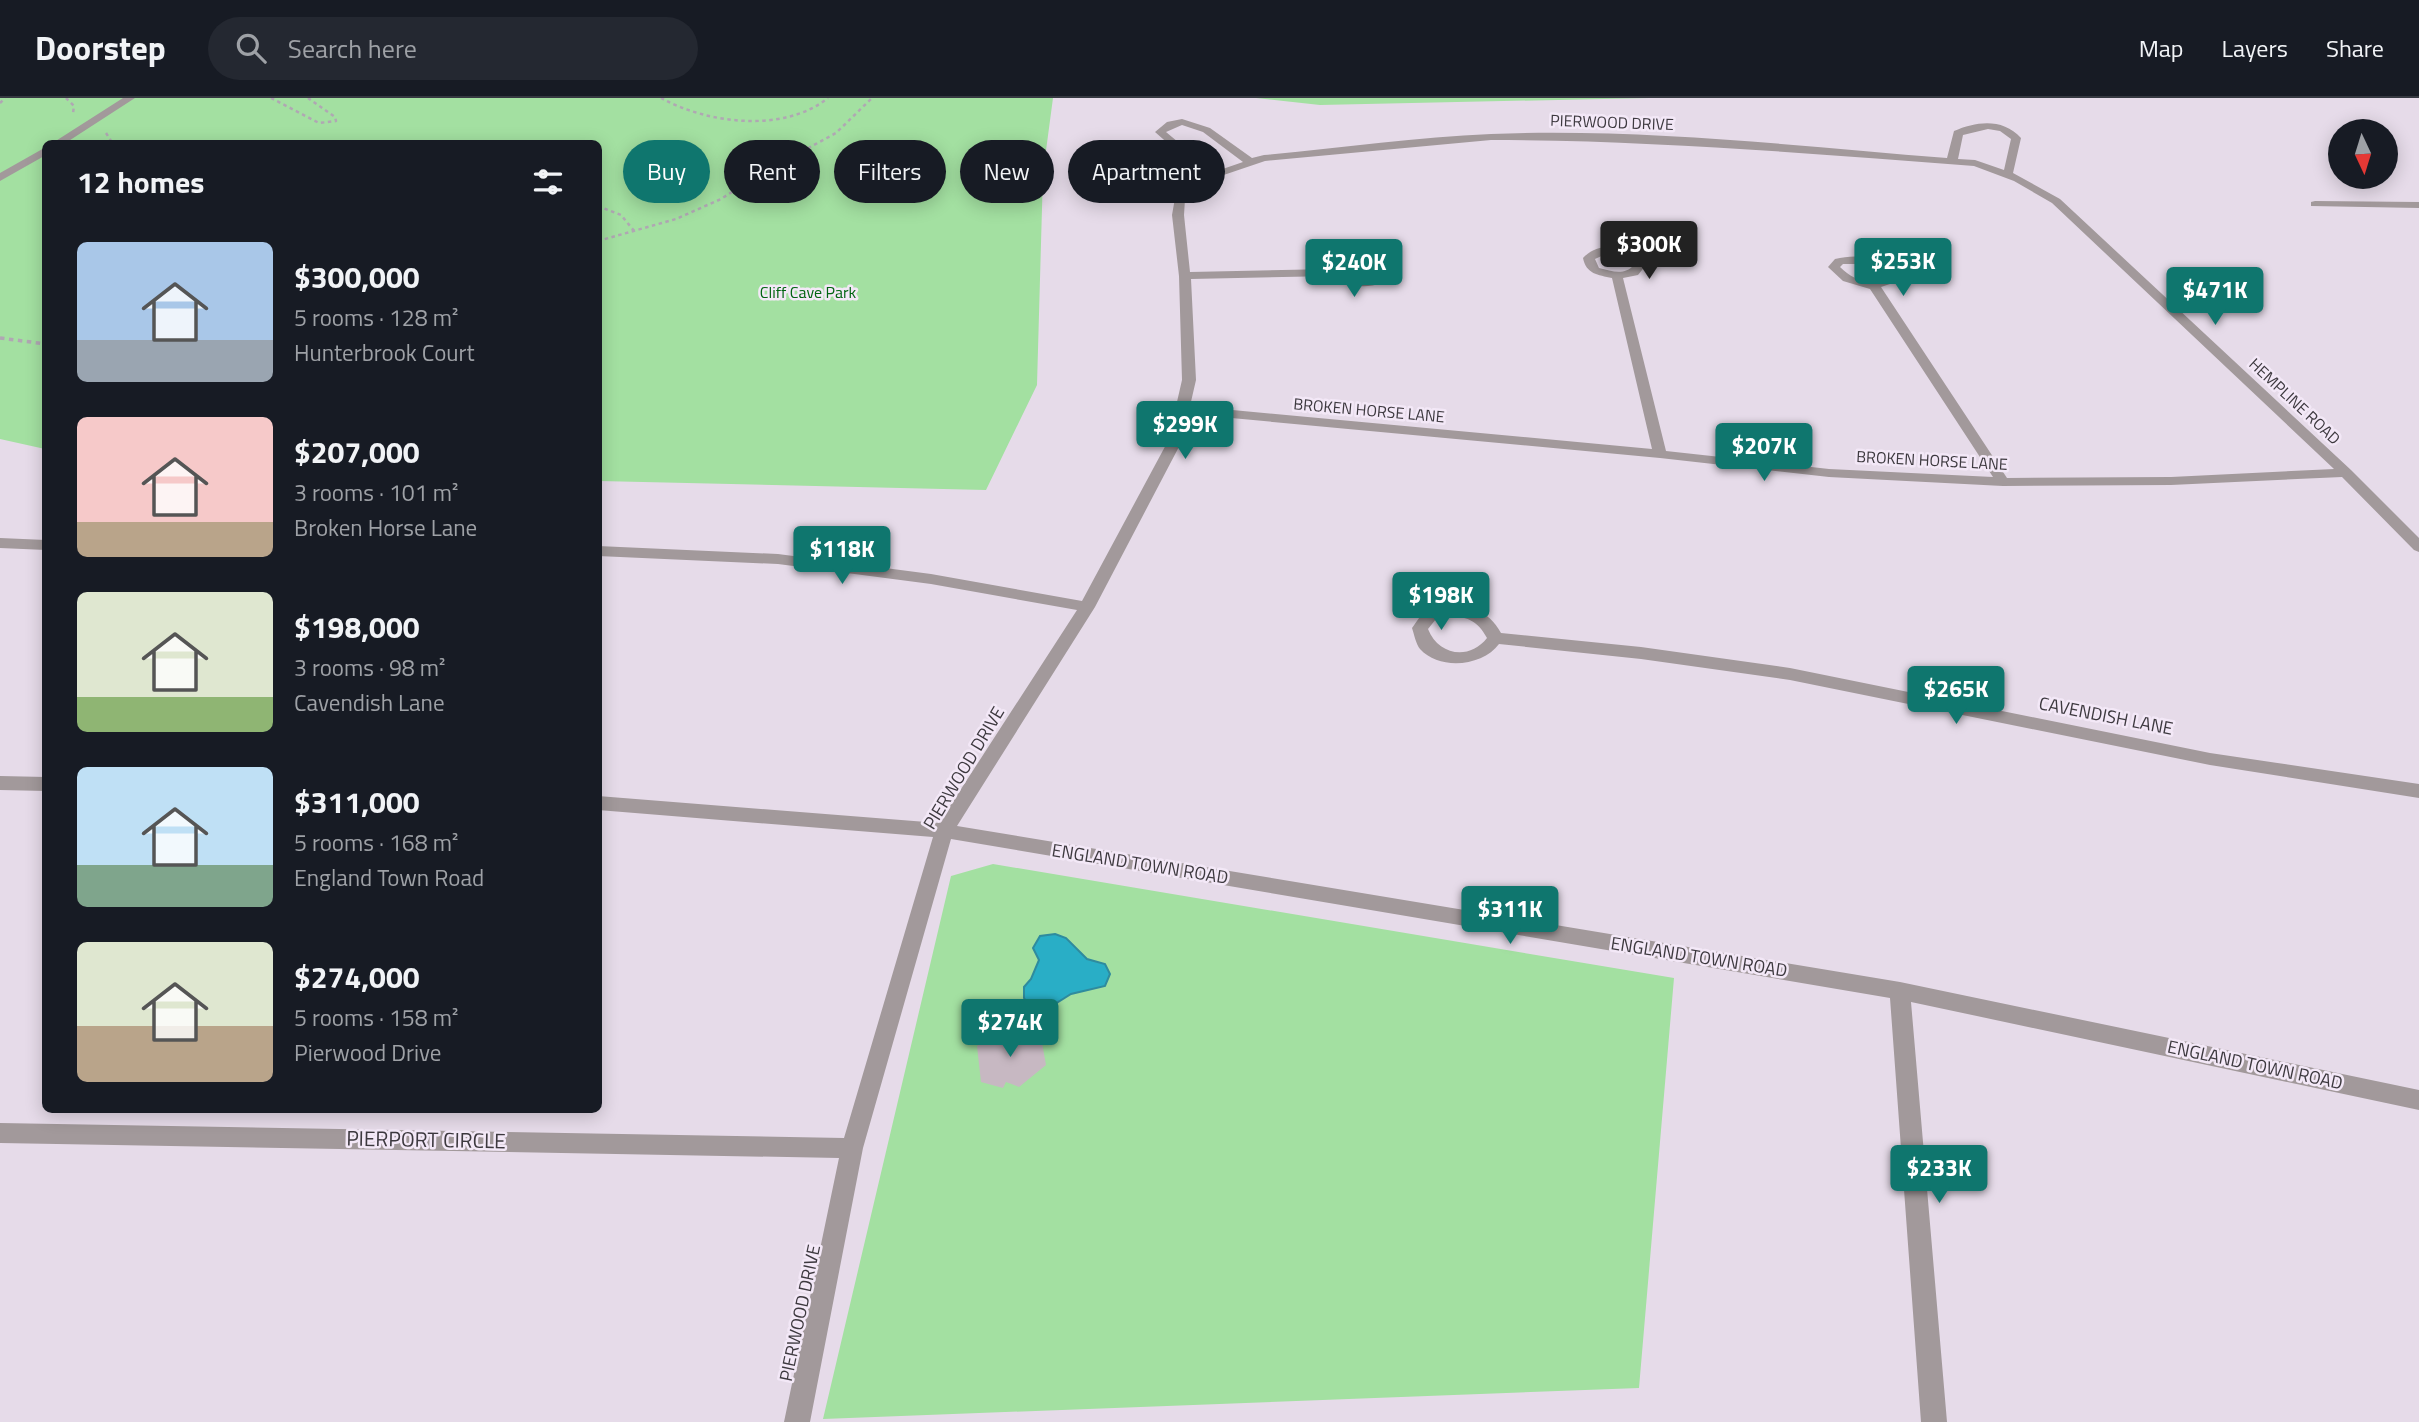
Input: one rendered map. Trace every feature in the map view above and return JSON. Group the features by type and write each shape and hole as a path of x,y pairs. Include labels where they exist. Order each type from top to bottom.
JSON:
{"street":[{"path":"62,140 130,98"},
{"path":"1170,140 1160,132 1164,128 1181,123 1199,125 1220,140"},
{"path":"1952,161 1958,133 1973,125 1994,126 2010,131 2016,138 2008,174"},
{"name":"PIERWOOD DRIVE","path":"1225,169 1249,161 1450,140 1560,137 1717,143 1975,163"},
{"path":"1225,144 1249,161"},
{"path":"0,178 42,152"},
{"name":"HEMPLINE ROAD","path":"1975,163 2008,174 2056,201 2346,473 2419,547"},
{"name":"PIERWOOD DRIVE","path":"797,1422 852,1148 944,831 1087,607 1175,441 1189,380 1179,203"},
{"path":"2315,204 2419,205"},
{"path":"1185,276 1336,272"},
{"path":"1617,276 1660,454"},
{"path":"1874,286 2003,482"},
{"name":"BROKEN HORSE LANE","path":"1184,410 1660,454 1829,473 2003,482 2171,481 2346,473"},
{"path":"0,543 42,545"},
{"path":"602,551 778,559 931,579 1087,607"},
{"name":"CAVENDISH LANE","path":"1495,638 1641,653 1790,674 2210,758 2419,791"},
{"path":"0,783 42,784"},
{"name":"ENGLAND TOWN ROAD","path":"602,803 944,831 1900,990 2419,1100"},
{"path":"1900,990 1934,1422"},
{"name":"PIERPORT CIRCLE","path":"0,1133 852,1148"}],"path":[{"path":"0,103 5,98"},
{"path":"271,98 319,123 336,121 335,117 308,98"},
{"path":"661,98 695,115 752,118 784,118 806,114 822,106 828,98"},
{"path":"602,240 684,216 708,205 837,133 863,110 872,98"},
{"path":"602,208 621,215 635,232"},
{"path":"0,338 42,343"}],"green space":[{"name":"Cliff Cave Park","path":"0,98 1053,98 1047,140 960,140 960,203 1042,203 1037,385 986,490 602,481 602,140 42,140 42,448 0,439"},
{"path":"1256,98 1649,98 1320,105"},
{"path":"993,864 1674,978 1639,1388 823,1419 951,876"}],"water":[{"path":"1055,934 1066,938 1087,959 1105,964 1110,974 1105,986 1071,994 1047,1009 1030,1008 1024,998 1024,987 1031,979 1039,960 1033,948 1040,936"}],"building":[{"path":"1011,1030 1041,1037 1046,1065 1019,1087 1006,1082 1003,1088 981,1082 977,1046 995,1033 1000,1038"}]}
